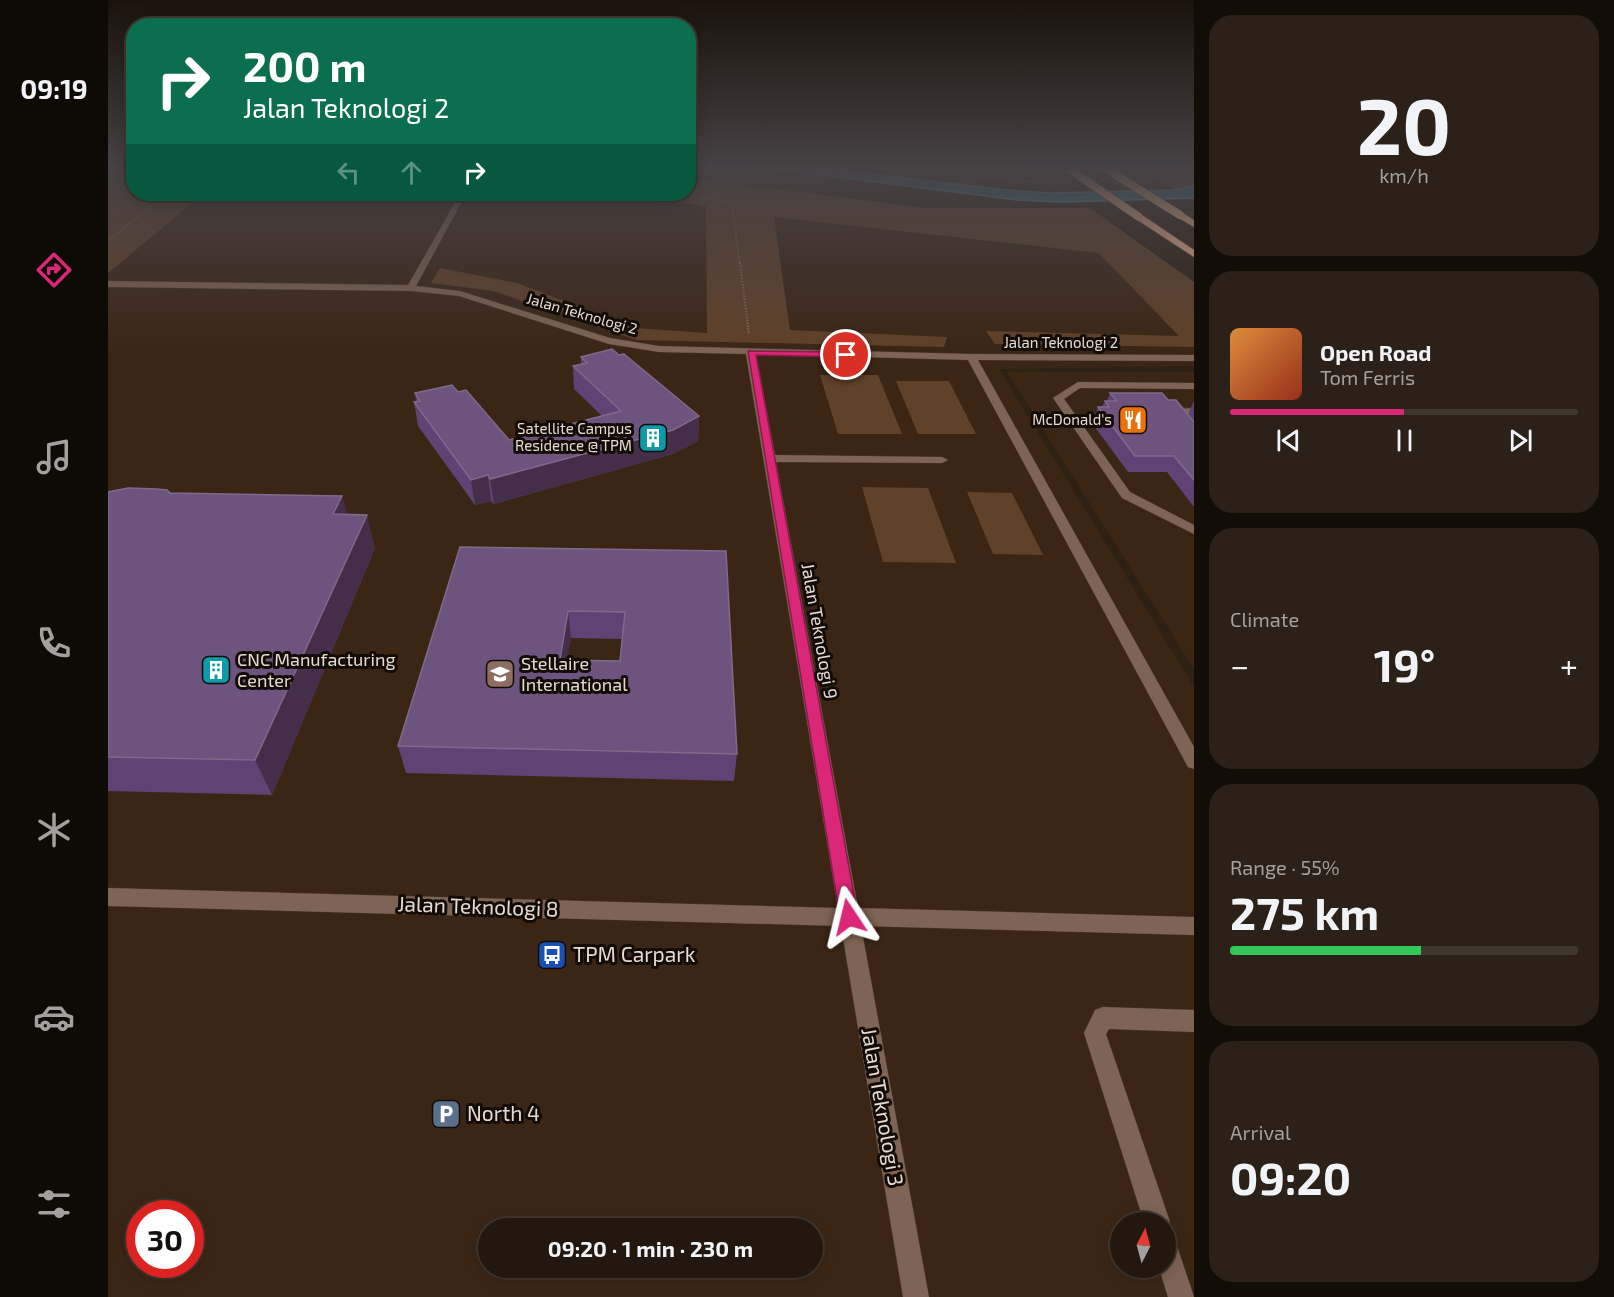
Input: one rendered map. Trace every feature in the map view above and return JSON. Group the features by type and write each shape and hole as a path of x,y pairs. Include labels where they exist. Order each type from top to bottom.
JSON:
{"highway":[{"path":"1158,230 1194,254"}],"street":[{"path":"411,288 443,230"},
{"name":"Jalan Teknologi 2","path":"108,284 411,288 460,294 609,341 659,349 971,357 1194,358"},
{"name":"Jalan Teknologi 9","path":"751,352 849,917"},
{"path":"971,357 1194,762"},
{"path":"1194,386 1078,385 1058,398 1126,495 1194,530"},
{"path":"1194,411 1179,411 1176,415 1194,437"},
{"path":"769,458 942,460"},
{"name":"Jalan Teknologi 8","path":"108,897 1194,926"},
{"name":"Jalan Teknologi 3","path":"849,917 916,1297"},
{"path":"1154,1212 1095,1033 1103,1018 1194,1021"},
{"path":"1175,1278 1181,1297"}],"path":[{"path":"108,241 122,230"},
{"path":"735,230 751,352"}],"shaded area":[{"path":"108,230 1023,230 1093,238 1194,319 1194,366 999,369 1194,687 1194,1297 108,1297"},
{"path":"108,230 160,230 108,273"},
{"path":"706,230 776,230 790,330 947,337 944,347 637,340 493,291 431,283 440,268 517,283 635,328 707,333"},
{"path":"887,230 1120,230 1194,282 1194,347 995,344 986,331 1179,336 1099,253"},
{"path":"1007,372 1194,372 1194,669"},
{"path":"820,375 878,375 902,434 838,434"},
{"path":"896,381 949,381 976,434 918,434"},
{"path":"862,487 928,488 956,563 883,562"},
{"path":"967,492 1012,493 1043,555 993,554"}],"building":[{"path":"612,349 619,355 624,354 699,416 673,430 490,479 488,475 471,480 414,402 420,401 415,393 452,385 458,392 466,390 509,440 621,411 573,366 587,363 581,357"},
{"path":"1110,393 1162,393 1168,400 1176,400 1194,422 1194,480 1174,456 1135,456 1098,407 1109,407 1105,401 1117,401"},
{"name":"CNC Manufacturing Center","path":"128,488 167,490 170,493 342,496 333,514 367,515 255,760 108,757 108,492"},
{"name":"Stellaire International","path":"460,547 726,551 737,754 398,746","holes":["568,611 625,612 620,661 560,660"]}],"place":[{"name":"McDonald's","path":"1133,420"},
{"name":"Satellite Campus Residence @ TPM","path":"653,438"},
{"name":"CNC Manufacturing Center","path":"216,670"},
{"name":"Stellaire International","path":"500,674"},
{"name":"TPM Carpark","path":"552,955"},
{"name":"North 4","path":"446,1114"}],"route":[{"path":"846,355 751,352 849,917"}]}
